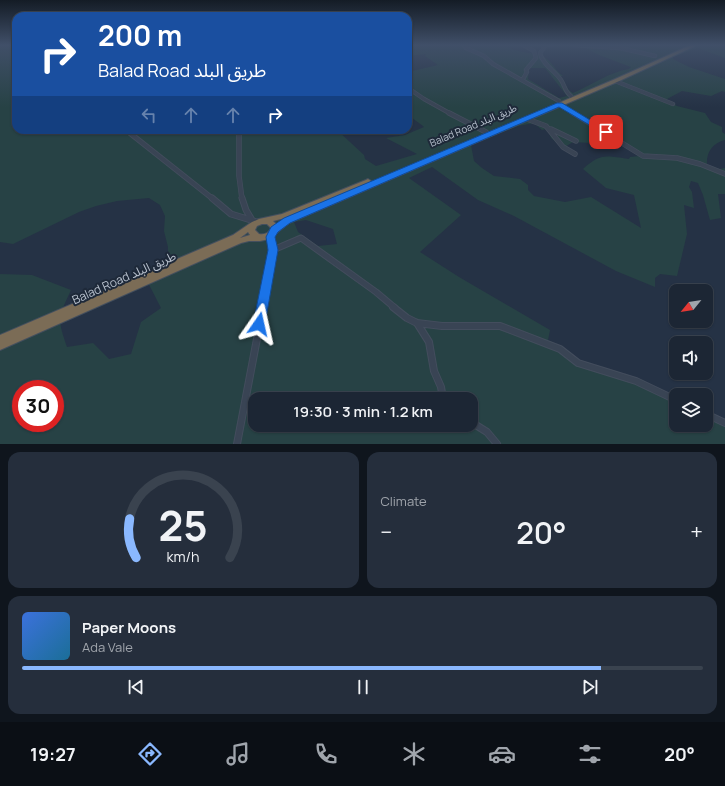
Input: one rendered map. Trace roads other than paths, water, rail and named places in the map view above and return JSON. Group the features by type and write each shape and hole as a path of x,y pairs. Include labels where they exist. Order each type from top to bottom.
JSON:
{"highway":[{"name":"Balad Road طريق البلد","path":"272,235 287,221 527,119 571,96 641,66"},
{"name":"Balad Road طريق البلد","path":"265,220 283,216 486,132 616,81 645,66"},
{"path":"265,220 274,224 272,235 262,238 252,233 254,222 265,220"},
{"name":"Balad Road طريق البلد","path":"0,339 236,237 254,222"},
{"name":"Balad Road طريق البلد","path":"0,346 239,241 249,238 262,238"}],"street":[{"path":"496,66 523,80 643,156 677,158 700,164 725,174"},
{"path":"523,80 527,72 526,70 530,66"},
{"path":"548,66 561,80 566,93 571,96"},
{"path":"616,81 672,104"},
{"path":"412,91 424,99 486,132"},
{"path":"527,119 546,126 576,141"},
{"path":"546,126 563,147 575,154"},
{"path":"131,134 200,188 230,214 254,222"},
{"path":"238,134 240,192 245,211 254,222"},
{"path":"237,444 273,250 272,235"},
{"path":"273,250 301,238 376,292 407,318 417,323 442,326 500,326 560,349 578,363 636,381 669,397"},
{"path":"417,323 428,342 434,371 442,392"},
{"path":"713,417 725,423"},
{"path":"478,426 487,432 497,444"}]}
